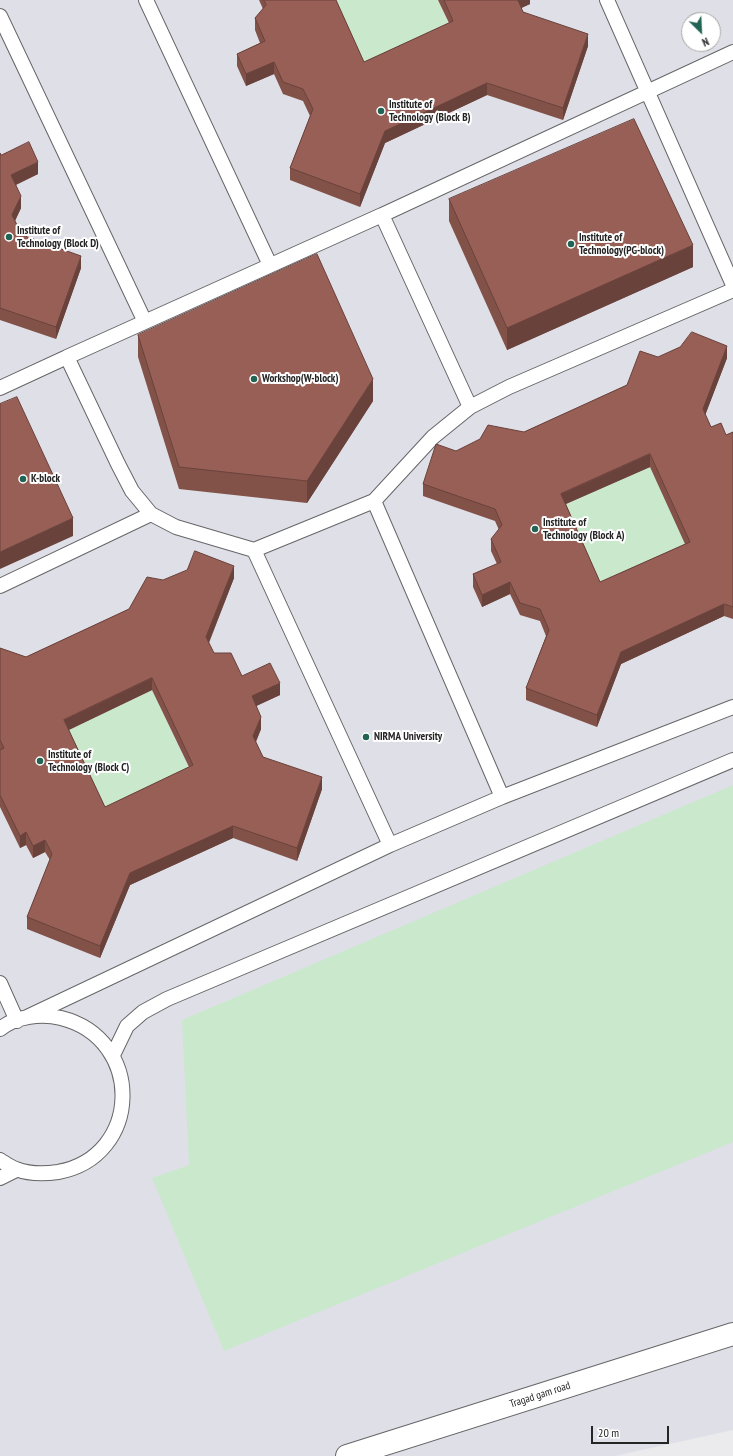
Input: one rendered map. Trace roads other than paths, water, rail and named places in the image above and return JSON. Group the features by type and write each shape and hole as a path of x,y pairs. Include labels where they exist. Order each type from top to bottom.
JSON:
{"street":[{"name":"Tragad gam road","path":"347,1456 733,1334"}],"lane":[{"path":"146,0 270,265"},
{"path":"607,0 733,285"},
{"path":"0,16 145,322"},
{"path":"0,388 382,215 647,91 732,54"},
{"path":"382,215 470,407"},
{"path":"67,357 132,491 151,514 176,527 254,550 374,501 433,437 470,407 509,387 733,290"},
{"path":"374,501 502,797"},
{"path":"0,586 151,514"},
{"path":"254,550 390,845"},
{"path":"0,1028 390,845 502,797 733,707"},
{"path":"113,1055 127,1026 143,1012 167,999 733,760"},
{"path":"0,983 22,1019"},
{"path":"0,1160 16,1170 43,1174 71,1169 95,1155 108,1140 113,1134 122,1108 122,1080 113,1055 97,1035 76,1022 52,1016 22,1019"},
{"path":"0,1178 16,1170"}],"place":[{"name":"Institute of Technology (Block B)","path":"381,111"},
{"name":"Institute of Technology (Block D)","path":"9,237"},
{"name":"Institute of Technology(PG-block)","path":"571,244"},
{"name":"Workshop(W-block)","path":"254,379"},
{"name":"K-block","path":"23,479"},
{"name":"Institute of Technology (Block A)","path":"535,529"},
{"name":"NIRMA University","path":"366,737"},
{"name":"Institute of Technology (Block C)","path":"40,761"}]}
